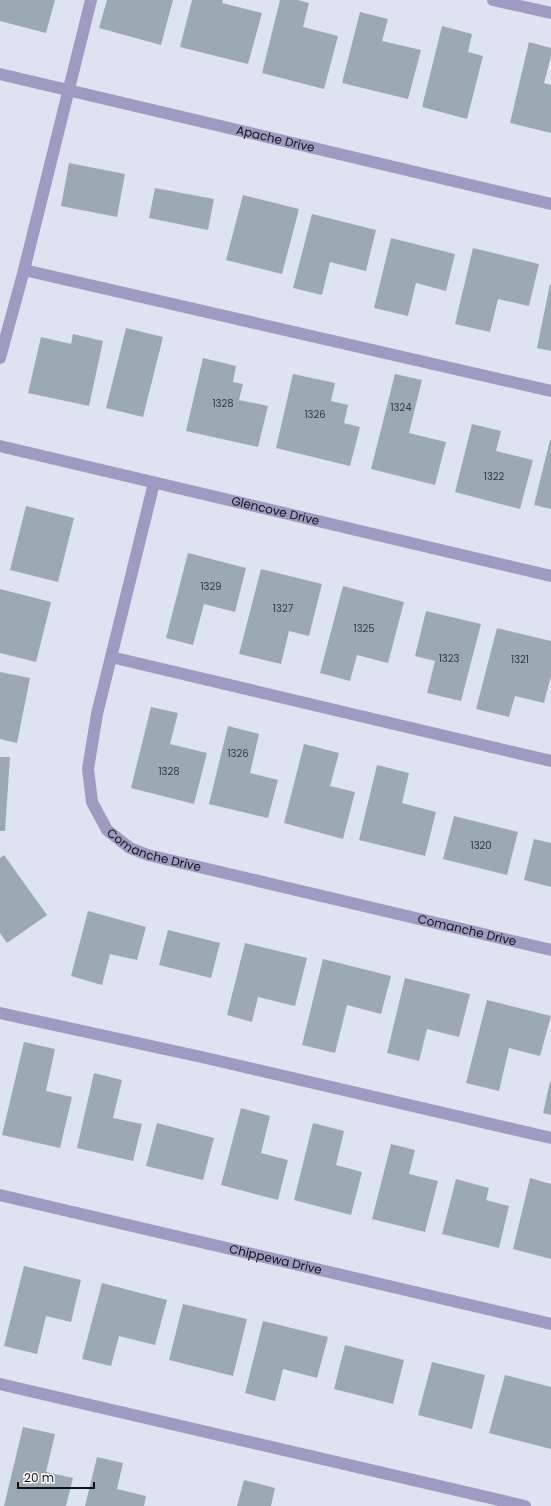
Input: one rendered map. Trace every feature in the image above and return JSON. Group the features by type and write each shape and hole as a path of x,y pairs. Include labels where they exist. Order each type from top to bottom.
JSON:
{"street":[{"path":"0,358 24,270 90,0"},
{"path":"493,0 551,13"},
{"name":"Apache Drive","path":"0,74 551,204"},
{"path":"24,270 551,391"},
{"name":"Glencove Drive","path":"0,446 551,576"},
{"name":"Comanche Drive","path":"154,483 97,714 88,769 92,802 107,830 130,848 156,857 551,950"},
{"path":"111,657 551,761"},
{"path":"0,1014 206,1058 551,1138"},
{"name":"Chippewa Drive","path":"0,1195 551,1324"},
{"path":"0,1384 525,1506"}],"building":[{"path":"0,0 55,0 46,33 0,21"},
{"path":"107,0 173,0 161,45 99,28"},
{"path":"192,0 223,0 222,3 262,13 248,64 180,47"},
{"path":"280,0 298,0 309,3 303,27 338,36 324,89 262,73"},
{"path":"360,12 388,19 382,41 421,50 408,99 342,83"},
{"path":"442,26 472,34 468,52 483,56 467,119 422,107"},
{"path":"529,42 551,48 551,56 544,83 551,85 551,133 510,123"},
{"path":"69,163 125,174 117,217 61,206"},
{"path":"155,188 214,199 208,230 149,218"},
{"path":"243,195 299,209 282,274 226,260"},
{"path":"312,214 376,230 366,271 330,262 322,295 293,288"},
{"path":"391,238 455,254 446,291 416,283 408,316 374,308"},
{"path":"473,248 539,264 529,306 498,299 490,332 455,324"},
{"path":"550,284 551,285 551,351 537,348"},
{"path":"126,328 163,337 143,417 106,408"},
{"path":"73,334 103,341 89,406 28,393 41,337 71,344"},
{"path":"203,358 236,366 233,382 243,384 239,400 268,406 258,447 186,431"},
{"path":"293,374 335,383 331,401 348,405 344,423 360,427 350,466 276,448"},
{"path":"395,374 422,380 409,433 446,442 435,485 371,469"},
{"path":"472,424 501,431 496,451 533,460 520,509 455,492"},
{"path":"551,440 551,509 534,505"},
{"path":"26,506 74,518 58,582 10,570"},
{"path":"188,553 246,568 235,612 204,604 193,645 166,638"},
{"path":"261,569 322,584 309,636 289,631 281,664 239,654"},
{"path":"343,586 404,602 388,663 357,655 350,681 320,673"},
{"path":"0,589 51,602 36,662 0,653"},
{"path":"426,611 481,624 461,701 427,693 435,661 415,656"},
{"path":"497,628 551,641 551,676 544,703 515,696 509,717 476,709"},
{"path":"0,672 30,678 17,743 0,739"},
{"path":"151,707 178,713 170,744 207,753 194,804 131,788"},
{"path":"228,726 259,734 250,773 278,780 268,818 209,804"},
{"path":"304,744 339,753 330,786 355,792 343,839 284,823"},
{"path":"0,757 10,757 5,831 0,831"},
{"path":"377,765 409,773 402,803 436,812 425,856 359,840"},
{"path":"454,816 518,832 507,875 443,859"},
{"path":"534,839 551,843 551,887 524,880"},
{"path":"4,855 47,915 7,943 0,933 0,858"},
{"path":"88,911 146,927 137,960 110,954 102,985 71,976"},
{"path":"168,930 220,943 211,978 159,965"},
{"path":"245,943 307,958 295,1006 258,997 252,1022 227,1015"},
{"path":"323,959 391,976 381,1014 347,1005 335,1053 302,1045"},
{"path":"405,978 470,994 459,1037 427,1029 419,1061 387,1053"},
{"path":"487,1000 551,1016 540,1056 509,1048 499,1091 466,1083"},
{"path":"24,1042 55,1049 46,1091 72,1097 60,1148 2,1135"},
{"path":"94,1073 122,1080 113,1118 142,1124 133,1161 77,1148"},
{"path":"551,1082 551,1115 543,1113"},
{"path":"241,1108 270,1116 261,1153 288,1160 278,1200 221,1185"},
{"path":"157,1123 214,1138 203,1180 146,1166"},
{"path":"313,1123 344,1131 336,1165 362,1172 351,1215 294,1200"},
{"path":"391,1144 415,1150 409,1174 438,1181 425,1232 372,1219"},
{"path":"530,1178 551,1184 551,1259 513,1249"},
{"path":"456,1179 489,1188 486,1200 509,1206 499,1248 442,1234"},
{"path":"24,1266 81,1280 71,1322 46,1316 37,1354 4,1346"},
{"path":"102,1283 167,1300 155,1345 119,1336 111,1366 82,1359"},
{"path":"183,1304 247,1319 233,1376 169,1360"},
{"path":"263,1321 328,1337 317,1378 283,1369 275,1401 245,1393"},
{"path":"345,1345 404,1360 393,1404 334,1389"},
{"path":"432,1362 485,1375 472,1429 418,1415"},
{"path":"505,1375 551,1387 551,1449 489,1433"},
{"path":"23,1427 55,1434 46,1472 73,1478 66,1506 4,1506"},
{"path":"97,1457 123,1463 117,1489 146,1496 144,1506 85,1506"},
{"path":"244,1480 275,1488 271,1506 237,1506"}]}
